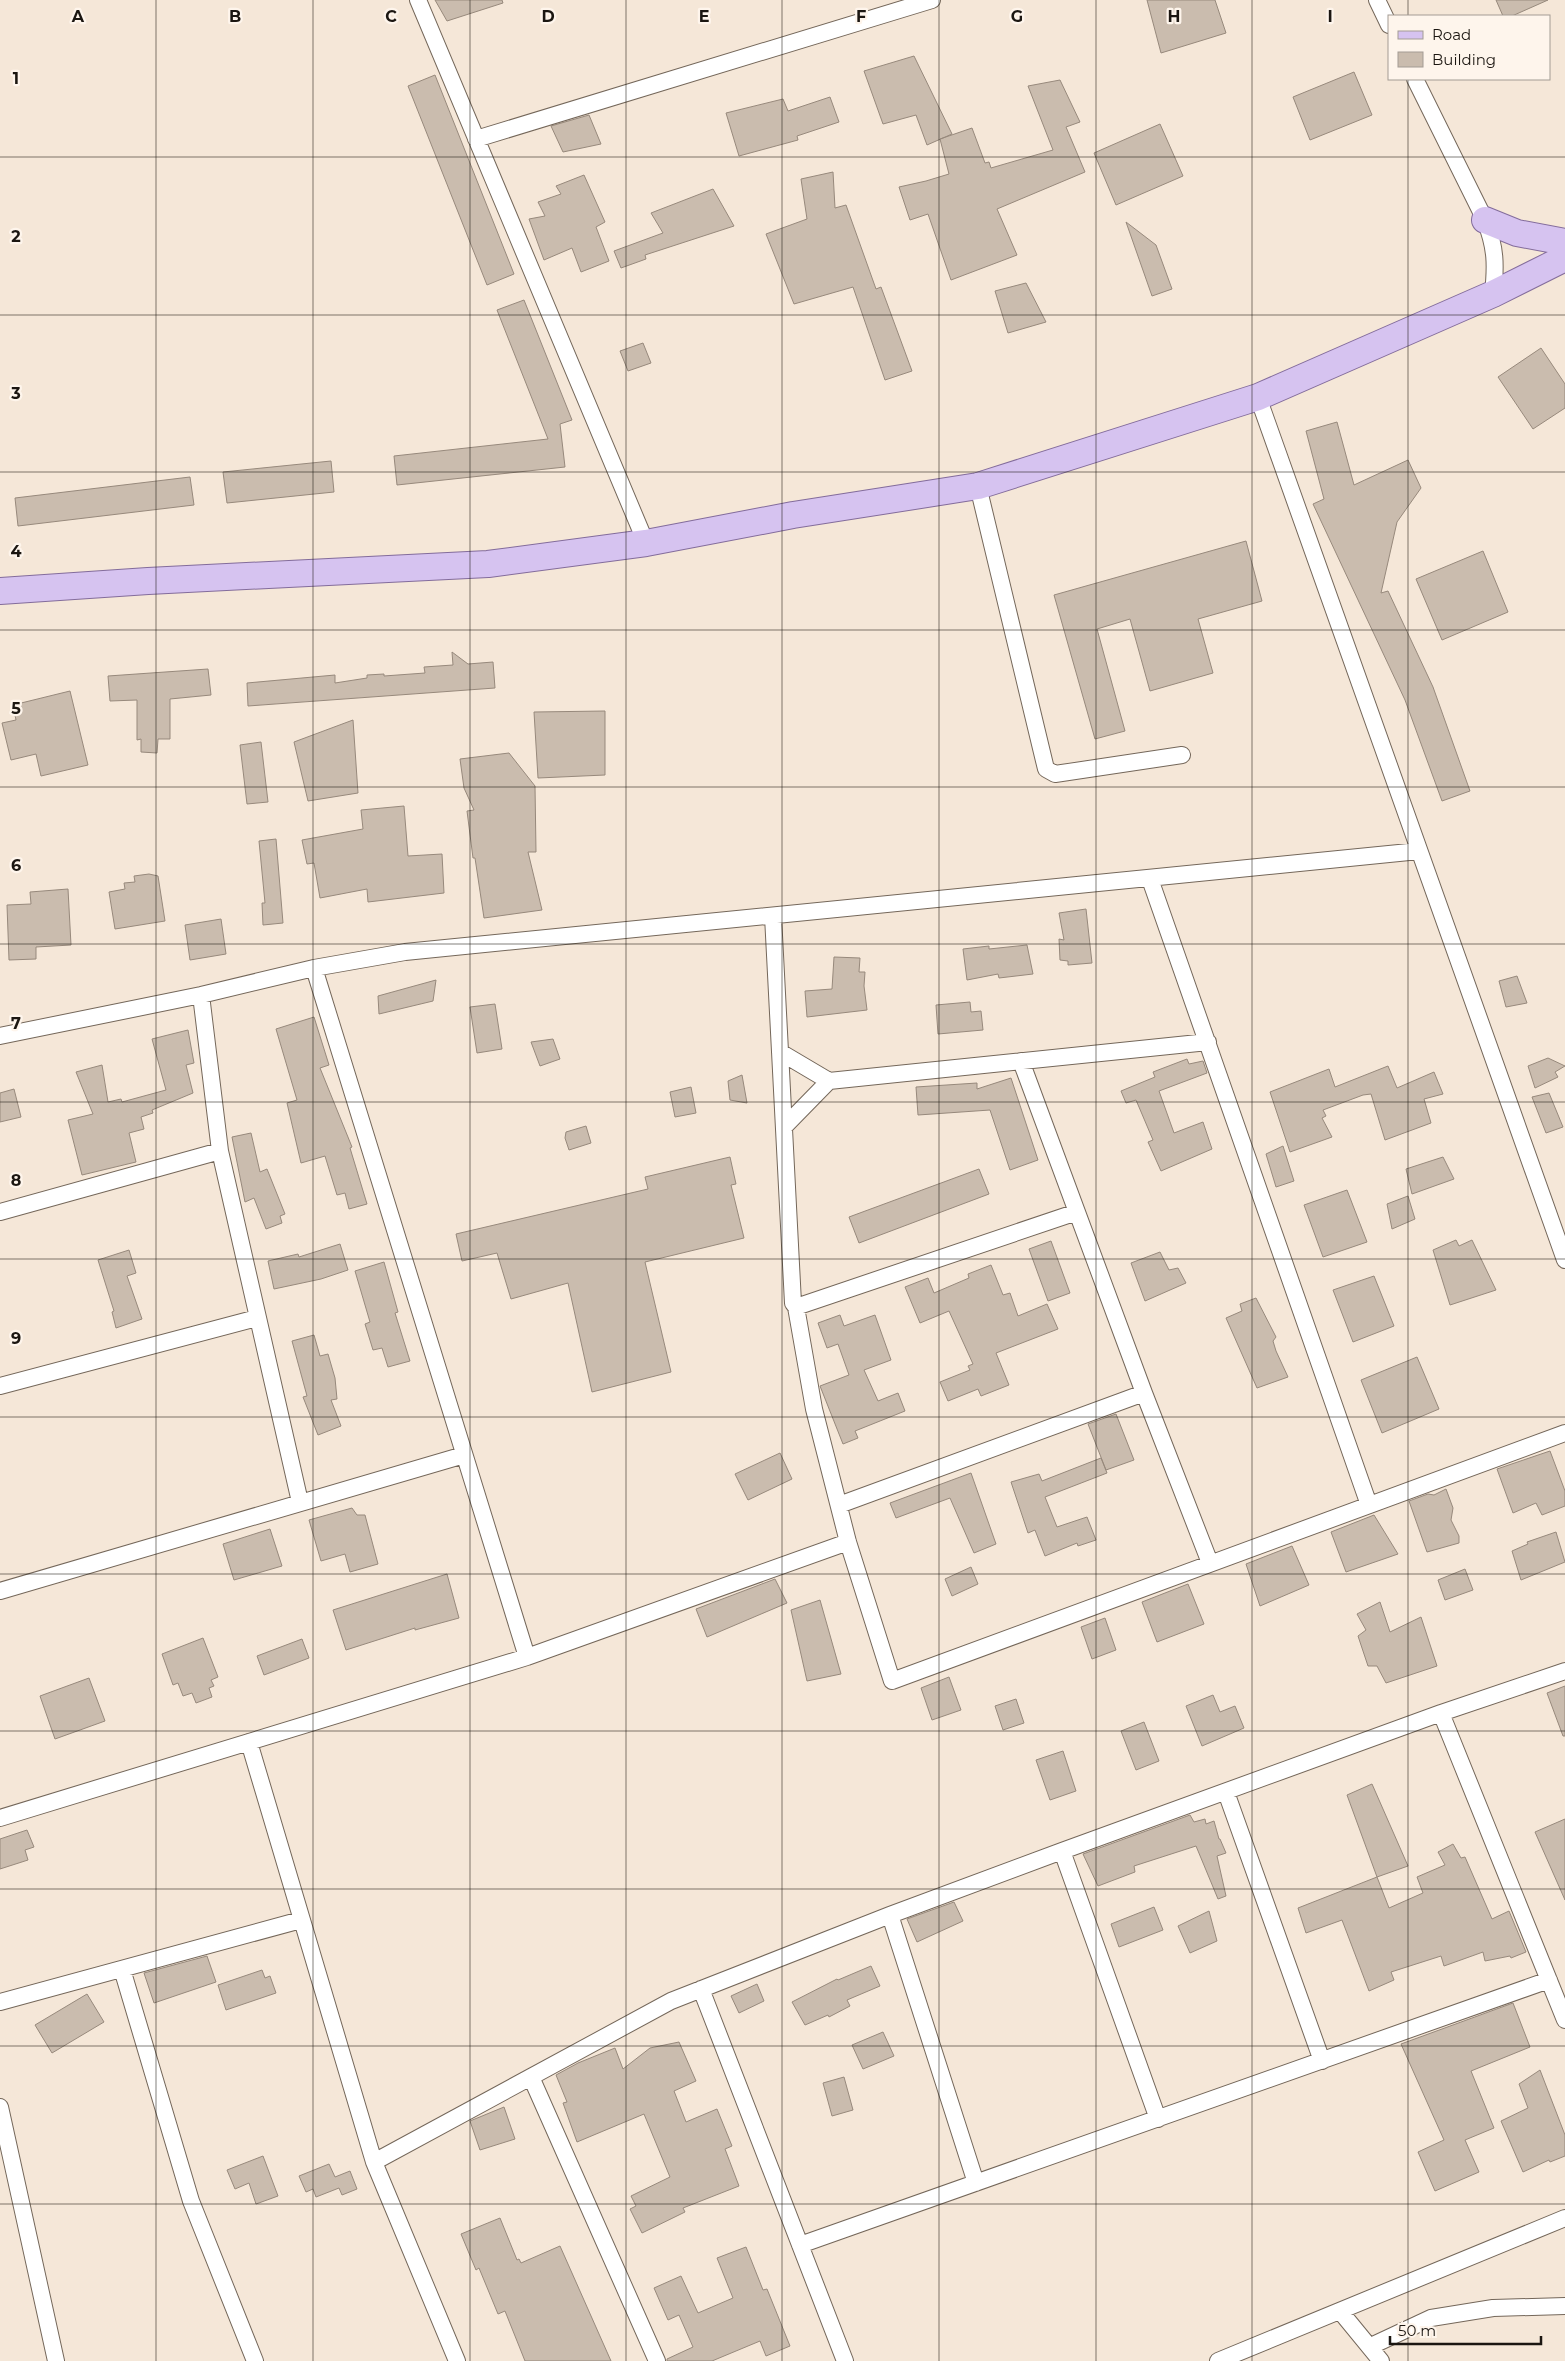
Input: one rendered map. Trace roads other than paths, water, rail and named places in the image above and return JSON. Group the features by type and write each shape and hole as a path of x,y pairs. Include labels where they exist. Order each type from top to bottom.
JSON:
{"main road":[{"path":"1485,220 1517,233 1565,242"},
{"path":"0,591 148,581 488,564 646,543 794,514 978,486 1258,397 1493,294 1565,258"}],"street":[{"path":"418,0 646,543"},
{"path":"476,139 932,0"},
{"path":"1376,0 1388,23"},
{"path":"1415,80 1494,241 1496,264 1493,294"},
{"path":"1258,397 1565,1260"},
{"path":"978,486 1046,769 1056,774 1182,755"},
{"path":"0,1036 200,995 314,968 404,952 1150,879 1419,850"},
{"path":"1150,879 1369,1505"},
{"path":"773,916 793,1303 796,1307 814,1409 848,1542 892,1681 1565,1433"},
{"path":"314,968 527,1657"},
{"path":"200,995 220,1151 300,1502"},
{"path":"780,1052 829,1081 1208,1042"},
{"path":"1021,1061 1144,1393 1210,1563"},
{"path":"784,1127 829,1081"},
{"path":"0,1212 220,1151"},
{"path":"796,1307 1077,1212"},
{"path":"0,1386 257,1318"},
{"path":"839,1505 1144,1393"},
{"path":"0,1591 464,1454"},
{"path":"0,1818 527,1657 848,1542"},
{"path":"374,2162 671,2001 890,1915 1441,1713 1565,1671"},
{"path":"1441,1713 1565,2020"},
{"path":"249,1742 374,2162 457,2361"},
{"path":"1226,1792 1322,2061"},
{"path":"1062,1852 1158,2118"},
{"path":"890,1915 976,2183"},
{"path":"0,2002 302,1920"},
{"path":"122,1969 191,2201 255,2361"},
{"path":"800,2245 1549,1980"},
{"path":"701,1989 845,2361"},
{"path":"531,2077 657,2361"},
{"path":"0,2108 56,2361"},
{"path":"1218,2361 1565,2218"},
{"path":"1371,2346 1431,2318 1493,2308 1565,2306"},
{"path":"1340,2311 1371,2346 1381,2361"}]}
